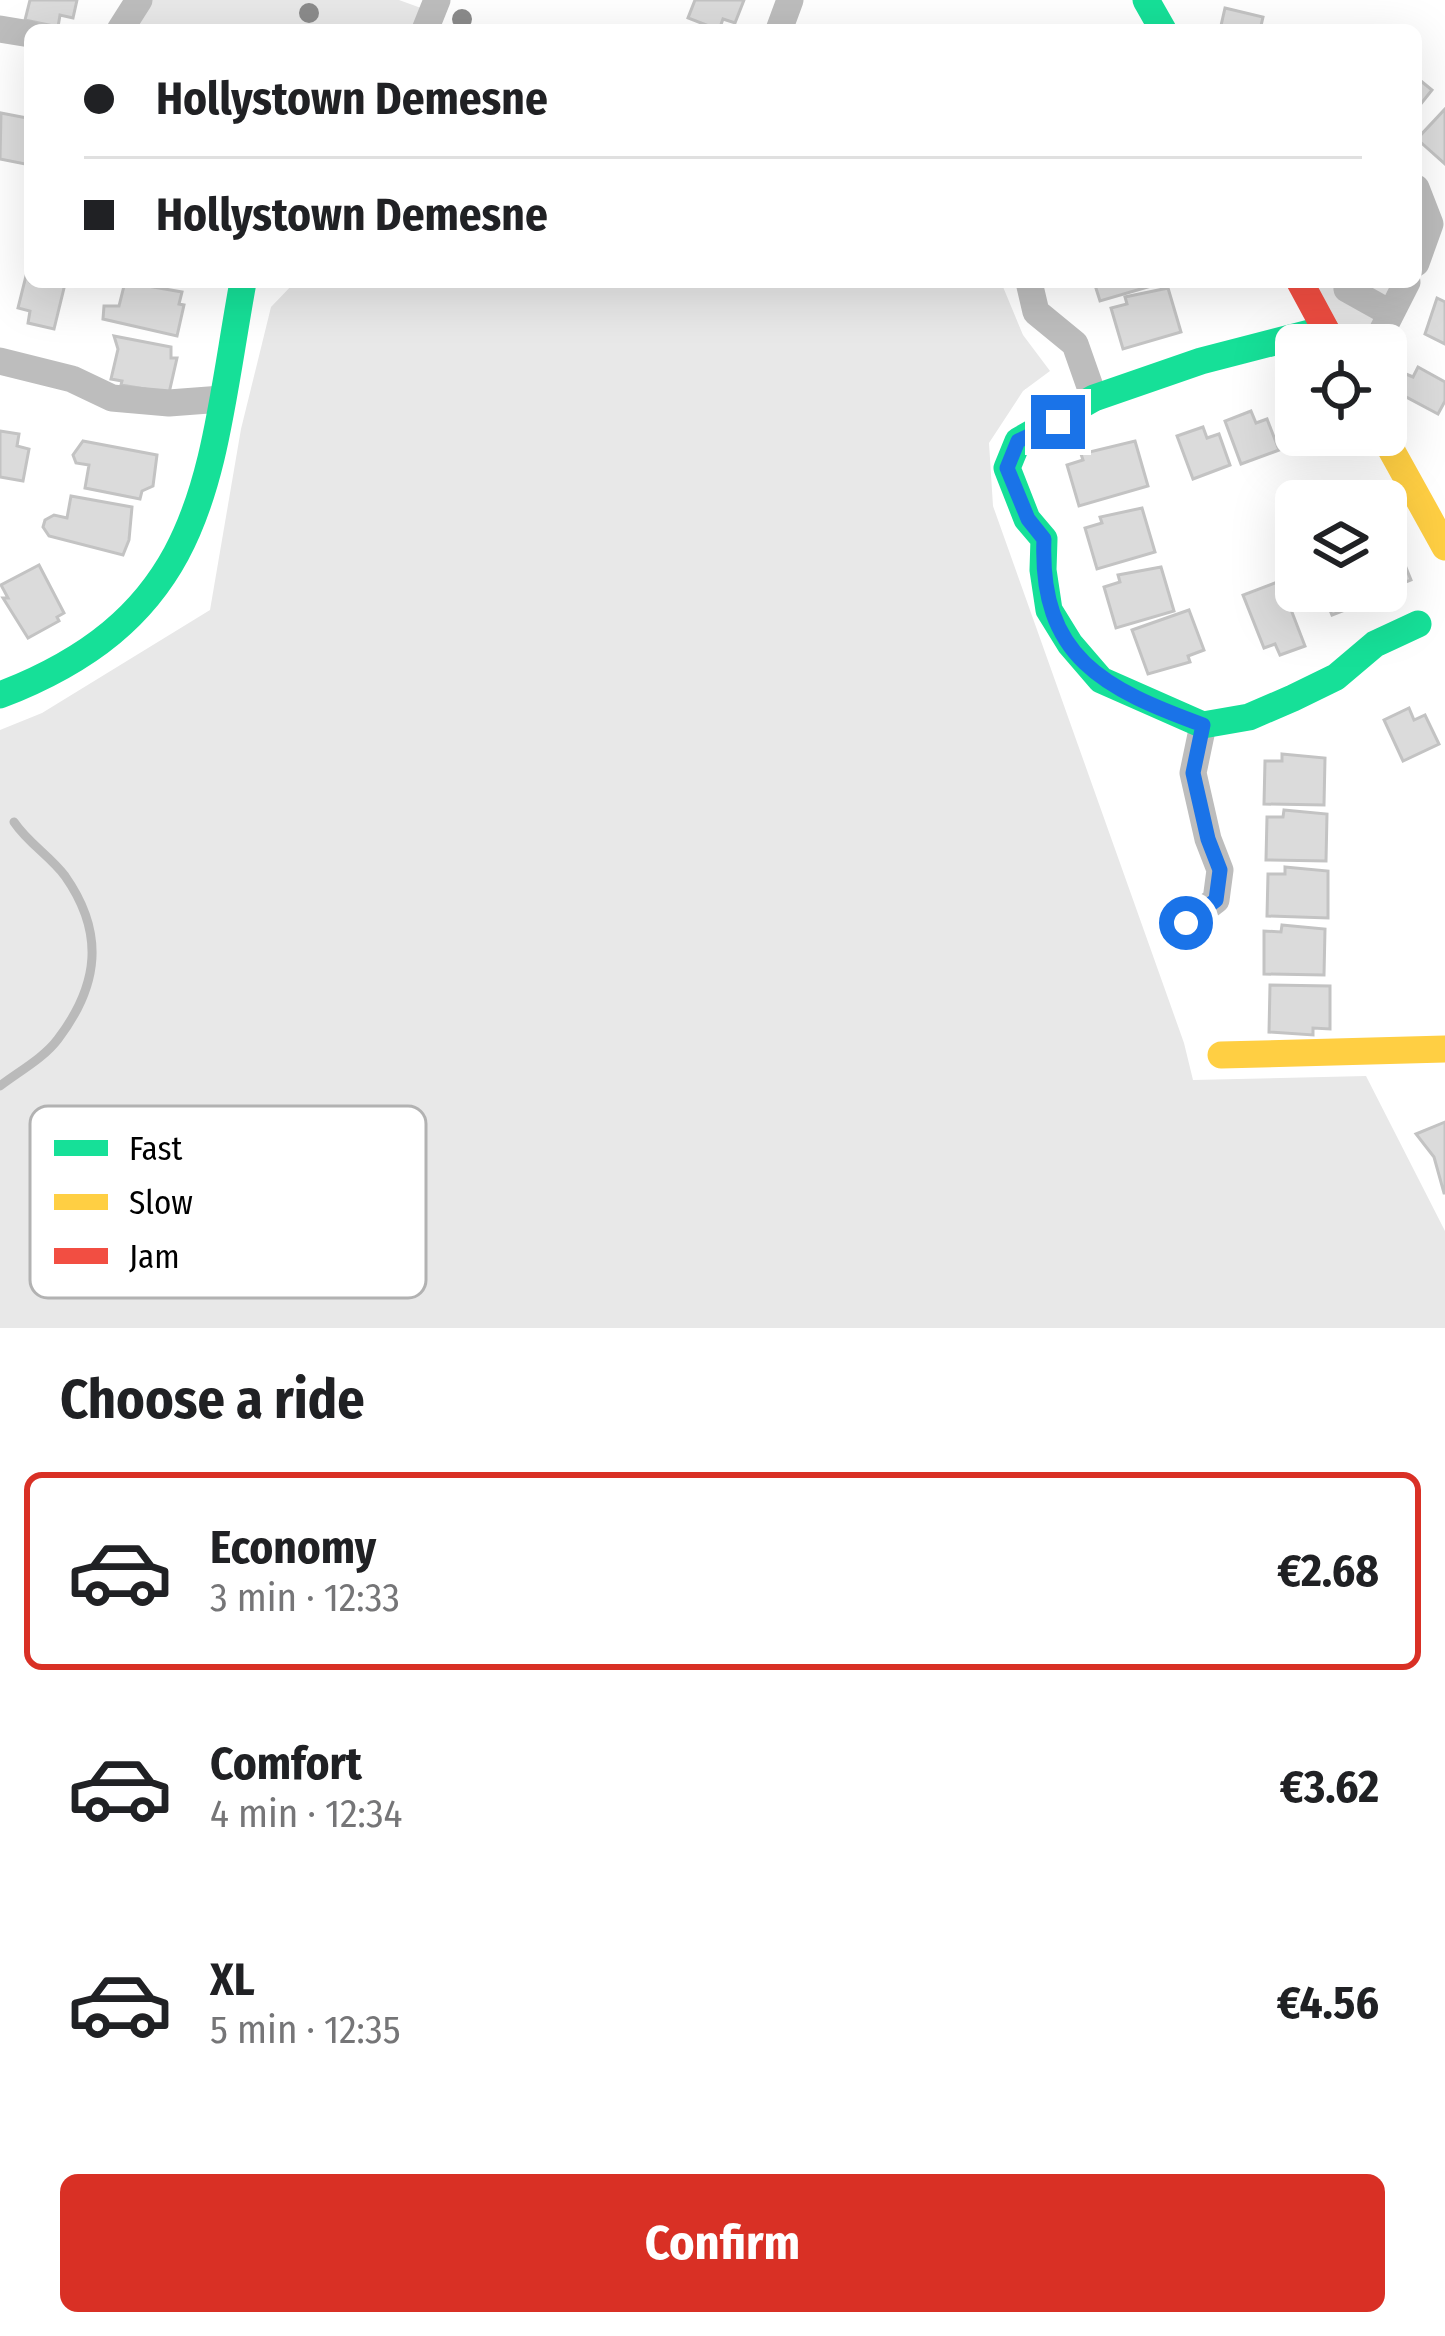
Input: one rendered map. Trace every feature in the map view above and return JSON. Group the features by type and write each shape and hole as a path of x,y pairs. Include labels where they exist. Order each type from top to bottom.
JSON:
{"street":[{"path":"1422,203 1430,224 1422,246"},
{"path":"0,695 68,668 139,608 169,569 194,520 211,469 242,288"},
{"path":"1030,288 1036,312 1075,344 1094,398"},
{"path":"1303,288 1323,324"},
{"path":"1385,324 1404,288"},
{"path":"1347,289 1390,313"},
{"path":"1275,348 1201,362 1094,398 1018,441 1007,468 1028,519 1044,539 1049,610 1101,680 1203,725 1250,717 1293,698 1336,677 1375,644 1418,624"},
{"path":"0,362 72,379 112,398 169,403 222,399"},
{"path":"1395,456 1445,548"},
{"path":"1186,923 1216,900 1220,870 1193,773 1203,725"},
{"path":"1221,1055 1445,1049"}],"shaded area":[{"path":"139,0 399,0 432,12 427,24 124,24"},
{"path":"289,288 1003,288 1023,335 1050,371 1023,391 989,443 993,506 1184,1043 1193,1080 1366,1076 1445,1231 1445,1328 0,1328 0,730 42,713 210,610 241,429 271,307"},
{"path":"1317,288 1395,288 1376,324 1337,324"}],"building":[{"path":"30,0 77,0 73,18 60,15 58,24 25,20"},
{"path":"695,0 744,0 735,23 723,19 721,24 704,24 688,18"},
{"path":"1225,8 1263,17 1261,24 1221,24"},
{"path":"1422,82 1432,90 1422,102"},
{"path":"1445,109 1445,164 1422,143 1422,134"},
{"path":"1,113 24,117 24,164 0,159"},
{"path":"24,284 24,288 64,288 54,329 28,323 30,311 18,308"},
{"path":"124,288 182,292 177,336 103,319 104,306 119,306"},
{"path":"1096,288 1144,288 1100,301"},
{"path":"1168,288 1181,332 1123,349 1111,308 1127,304 1125,297"},
{"path":"1437,298 1445,302 1445,344 1425,334"},
{"path":"114,336 171,347 171,358 177,358 169,393 111,379 118,349"},
{"path":"1418,367 1445,382 1445,401 1438,414 1407,397 1407,374 1413,377"},
{"path":"1251,411 1256,423 1267,419 1275,451 1241,464 1225,421"},
{"path":"1203,427 1207,438 1219,434 1230,465 1193,479 1177,436"},
{"path":"0,431 19,434 17,446 29,449 23,481 0,477"},
{"path":"83,441 157,455 153,486 142,491 140,499 85,488 89,465 76,463 73,455"},
{"path":"1135,441 1148,486 1079,506 1067,465 1083,460 1081,454"},
{"path":"71,496 132,507 123,555 49,536 43,527 45,520 54,515 67,518"},
{"path":"1142,508 1155,552 1097,569 1085,528 1102,523 1100,517"},
{"path":"39,565 64,613 57,617 59,621 28,638 3,598 8,598 1,585"},
{"path":"1161,567 1174,611 1116,628 1104,587 1120,582 1118,575"},
{"path":"1275,583 1275,612 1292,612 1305,646 1280,655 1275,644 1264,648 1243,595"},
{"path":"1189,610 1204,650 1188,656 1190,662 1148,674 1132,630"},
{"path":"1409,708 1414,720 1425,715 1439,744 1403,761 1384,720"},
{"path":"1282,754 1325,758 1324,805 1264,804 1265,761 1282,761"},
{"path":"1284,810 1327,814 1326,861 1266,860 1267,817 1283,817"},
{"path":"1285,867 1328,871 1328,918 1267,916 1268,874 1285,874"},
{"path":"1282,925 1325,929 1324,975 1264,974 1264,931 1281,932"},
{"path":"1270,985 1330,986 1330,1029 1313,1028 1313,1035 1269,1032"},
{"path":"1445,1122 1444,1193 1434,1157 1416,1134"}],"waterway":[{"path":"0,1086 58,1039 82,999 92,959 87,918 78,897 65,876 14,822"}],"traffic: fast":[{"path":"1146,0 1160,24"},
{"path":"0,695 70,662 122,623 160,580 188,530 206,476 242,288"},
{"path":"1275,342 1201,361 1094,398 1018,441 1007,468 1027,519 1044,539 1049,610 1101,680 1203,725 1249,717 1293,698 1336,677 1375,644 1418,624"}],"traffic: slow":[{"path":"1395,456 1445,547"},
{"path":"1221,1055 1445,1049"}],"traffic: jam":[{"path":"1303,288 1323,324"}],"route":[{"path":"1058,422 1018,441 1007,468 1028,519 1044,539 1049,610 1101,680 1203,725 1193,773 1220,870 1216,900 1186,923"}]}
